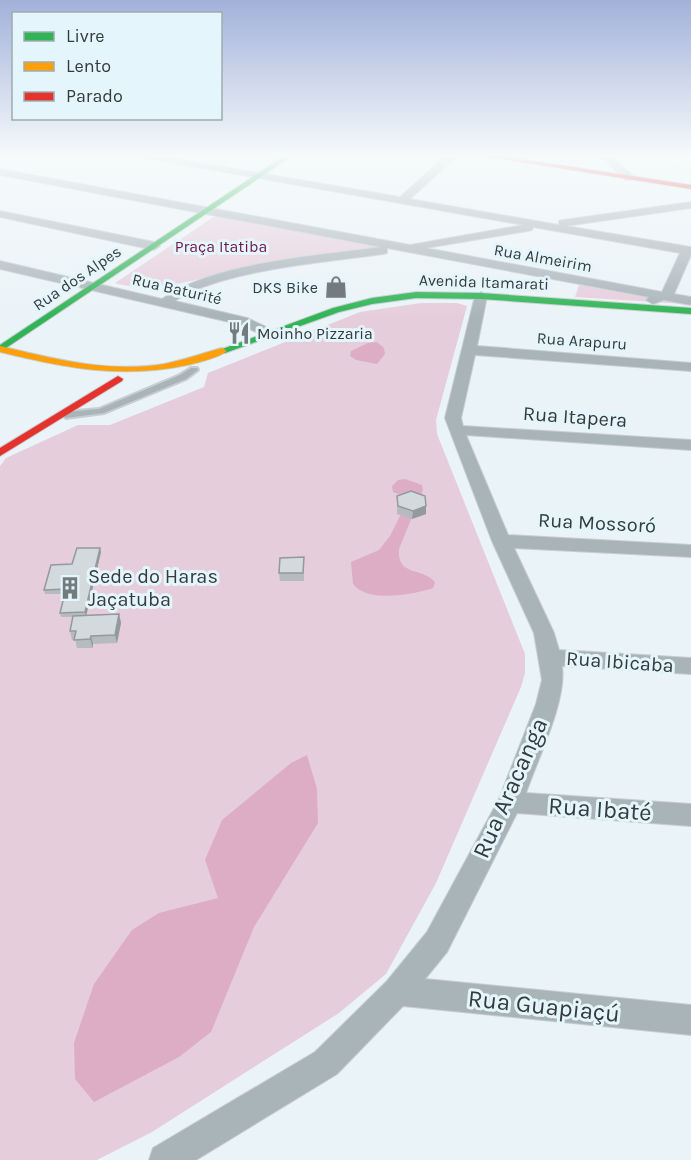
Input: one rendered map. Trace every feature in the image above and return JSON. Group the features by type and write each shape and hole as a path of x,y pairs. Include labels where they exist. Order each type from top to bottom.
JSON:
{"street":[{"path":"191,208 401,248 435,249 496,234 669,208"},
{"name":"Rua dos Alpes","path":"0,349 210,208"},
{"path":"442,208 689,251 664,296 637,306"},
{"path":"0,214 154,246"},
{"path":"496,234 509,220"},
{"path":"352,255 359,248 354,239"},
{"path":"164,303 175,293 263,268 401,248"},
{"name":"Rua Almeirim","path":"435,249 569,279 691,301"},
{"name":"Rua Baturité","path":"0,265 242,321 276,333"},
{"path":"559,301 569,290 569,279"},
{"path":"133,296 202,284"},
{"name":"Avenida Itamarati","path":"0,349 60,364 119,370 171,367 276,333 336,310 372,301 416,295 481,296 691,309"},
{"name":"Rua Aracanga","path":"165,1160 326,1063 397,991 437,942 510,802 547,704 553,680 544,633 501,541 453,418 481,296"},
{"name":"Avenida Itamarati","path":"60,364 86,375 118,379 161,376 194,370 235,356 276,333"},
{"name":"Rua Arapuru","path":"470,350 691,367"},
{"path":"0,453 118,379 171,367"},
{"name":"Rua Itapera","path":"456,430 691,445"},
{"name":"Rua Mossoró","path":"501,541 691,551"},
{"name":"Rua Ibicaba","path":"550,657 691,666"},
{"name":"Rua Ibaté","path":"510,802 691,815"},
{"name":"Rua Guapiaçú","path":"397,991 691,1020"}],"lane":[{"path":"60,415 101,411 183,377 194,370"}],"green space":[{"name":"Praça Itatiba","path":"215,216 381,247 245,268 164,286 131,286 115,283"},
{"path":"579,285 686,304 575,297"},
{"path":"421,303 457,303 467,306 436,420 437,434 525,654 525,673 521,687 436,883 386,974 339,1013 152,1132 97,1160 0,1160 0,466 6,458 78,425 110,425 204,387 208,373 360,312"}],"shaded area":[{"path":"377,342 384,348 385,354 377,364 356,360 350,356 351,351 368,343"},
{"path":"405,479 422,485 423,490 399,549 399,558 406,568 424,574 435,582 433,588 403,595 369,594 353,584 351,562 379,550 390,536 409,498 393,492 392,486 398,480"},
{"path":"307,755 317,789 318,823 254,927 211,1032 179,1057 94,1102 75,1079 74,1043 94,984 132,930 159,913 218,898 205,860 222,820 291,763"}],"building":[{"path":"411,491 425,496 426,506 413,511 398,506 397,496"},
{"name":"Sede do Haras Jaçatuba","path":"77,548 100,548 85,612 60,613 66,589 44,590 51,565 72,564"},
{"path":"304,557 303,573 279,573 280,558"},
{"path":"119,614 115,635 91,636 90,639 74,640 76,631 70,631 73,616"}],"traffic: fast":[{"path":"0,349 211,208"},
{"path":"222,351 336,310 372,301 416,295 481,296 691,311"}],"traffic: slow":[{"path":"0,349 58,363 111,370 164,367 222,351"}],"traffic: jam":[{"path":"0,453 118,379"}],"place":[{"name":"DKS Bike","path":"336,287"},
{"name":"Moinho Pizzaria","path":"239,333"},
{"name":"Sede do Haras Jaçatuba","path":"70,588"}]}
